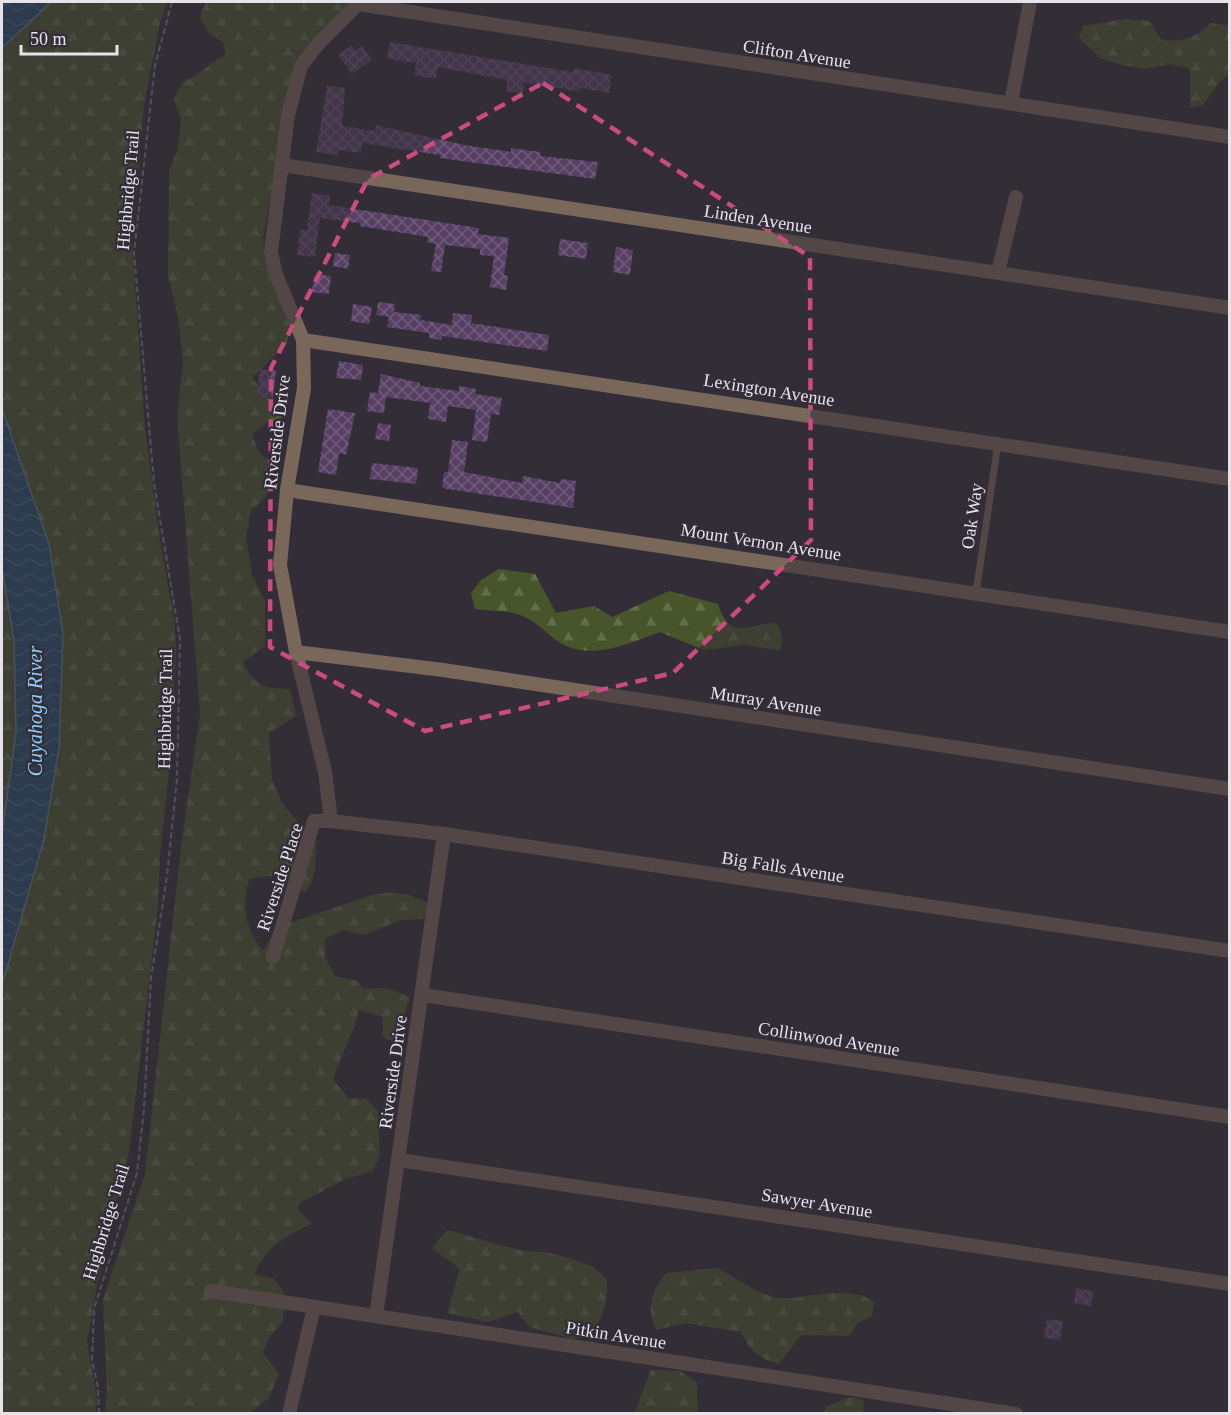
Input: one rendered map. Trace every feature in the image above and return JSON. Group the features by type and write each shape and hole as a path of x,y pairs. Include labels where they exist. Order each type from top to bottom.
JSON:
{"street":[{"path":"1011,103 1030,2"},
{"name":"Clifton Avenue","path":"359,3 1230,137"},
{"name":"Riverside Drive","path":"331,821 325,772 296,652 280,565 287,490 304,388 303,340 279,283 271,251 288,115 301,66 318,44 359,3"},
{"name":"Linden Avenue","path":"282,165 1230,308"},
{"path":"998,272 1016,197"},
{"name":"Lexington Avenue","path":"303,340 1230,479"},
{"name":"Mount Vernon Avenue","path":"287,490 1230,632"},
{"name":"Murray Avenue","path":"296,652 433,669 1230,789"},
{"name":"Riverside Place","path":"273,957 314,821 331,821"},
{"name":"Big Falls Avenue","path":"331,821 444,834 1230,951"},
{"name":"Riverside Drive","path":"376,1316 444,834"},
{"name":"Collinwood Avenue","path":"423,995 1230,1117"},
{"name":"Sawyer Avenue","path":"399,1160 1230,1284"},
{"name":"Pitkin Avenue","path":"211,1292 1016,1413"},
{"path":"289,1413 314,1307"}],"lane":[{"name":"Oak Way","path":"976,593 998,443"}],"path":[{"name":"Highbridge Trail","path":"99,1413 91,1330 94,1309 137,1173 144,1109 151,978 167,876 177,780 180,640 154,483 134,253 155,65 172,2"}],"highlighted area":[{"path":"543,83 810,257 811,540 673,673 425,731 270,647 271,368 368,179"}],"green space":[{"path":"51,2 167,2 160,23 144,105 132,243 145,427 160,540 174,618 176,650 170,762 160,857 158,906 129,1152 97,1286 87,1342 97,1398 96,1413 2,1413 2,985 12,945 49,544 2,409 2,48"},
{"path":"206,2 352,2 308,46 294,65 263,239 266,264 291,325 286,345 252,378 285,417 268,422 252,434 259,452 274,466 272,481 266,496 251,510 246,536 252,575 265,600 265,646 243,662 250,675 262,685 291,691 296,716 269,733 272,779 282,803 316,842 314,876 304,893 290,878 269,876 249,879 246,908 249,926 263,951 278,927 372,895 401,894 428,903 424,919 402,920 363,935 343,930 325,939 325,957 335,976 357,981 364,989 387,988 410,997 403,1018 401,1046 382,1036 383,1017 359,1010 333,1079 348,1098 366,1099 378,1111 380,1155 373,1171 346,1179 301,1202 297,1208 312,1224 271,1249 255,1274 274,1279 284,1293 283,1322 268,1339 263,1353 279,1374 269,1398 250,1413 105,1413 107,1391 103,1300 145,1174 181,846 200,714 177,416 183,362 178,317 168,276 169,170 177,151 181,120 174,99 183,81 195,76 226,55 223,43 208,32 200,17"},
{"path":"1125,19 1150,21 1161,40 1188,38 1211,23 1229,25 1229,74 1219,83 1203,105 1190,108 1190,69 1170,64 1146,69 1121,65 1100,58 1079,38 1083,26"},
{"path":"2,568 14,640 16,733 2,833"},
{"path":"499,569 535,574 556,613 594,606 612,617 669,591 718,604 723,616 734,627 776,623 782,636 780,651 746,645 704,650 660,632 630,643 597,651 568,647 520,615 475,609 471,593 481,580"},
{"path":"447,1230 523,1251 545,1252 592,1266 607,1279 607,1288 604,1309 590,1336 574,1339 529,1327 518,1312 488,1322 447,1313 460,1269 432,1248"},
{"path":"717,1268 759,1292 777,1297 842,1293 864,1297 874,1302 872,1316 858,1323 849,1336 801,1335 779,1364 766,1360 756,1353 741,1332 686,1323 656,1330 651,1314 652,1300 666,1273"},
{"path":"651,1370 680,1371 697,1382 698,1413 634,1413"},
{"path":"851,1397 861,1399 864,1403 863,1413 823,1413 827,1406"}],"water":[{"path":"2,2 51,2 2,48"},
{"name":"Cuyahoga River","path":"2,409 49,544 63,634 59,748 44,839 2,985 2,833 16,733 14,640 2,568"}],"building":[{"path":"390,42 573,72 574,68 612,75 609,93 580,88 580,92 524,82 523,94 506,91 507,81 502,79 438,67 436,79 414,75 416,63 387,59"},
{"path":"352,45 356,51 362,46 372,60 352,74 338,55"},
{"path":"327,86 345,88 342,126 375,131 376,125 464,145 511,152 511,148 541,152 540,156 598,162 595,179 440,158 440,155 362,143 361,153 339,150 338,155 316,152"},
{"path":"312,193 330,196 329,205 479,228 478,234 509,238 504,275 508,276 506,290 490,287 494,256 480,255 480,249 445,245 441,272 431,271 436,244 427,242 428,237 360,226 360,223 320,218 315,257 297,255 300,230 307,230"},
{"path":"560,239 588,243 586,259 558,255"},
{"path":"616,247 633,250 630,275 613,272"},
{"path":"335,253 350,255 348,269 333,266"},
{"path":"314,274 331,276 329,294 312,292"},
{"path":"378,302 395,304 394,312 421,315 420,320 452,325 453,313 472,315 471,323 549,335 547,351 442,336 441,340 429,338 429,333 387,327 389,317 376,315"},
{"path":"353,304 372,307 369,324 351,321"},
{"path":"339,361 363,365 361,380 336,378"},
{"path":"260,369 276,371 273,398 257,396"},
{"path":"381,374 420,383 420,386 459,391 459,386 476,389 475,394 502,398 499,415 491,414 487,442 472,440 476,410 448,406 446,422 428,419 430,403 386,397 384,413 367,411 370,392 378,393"},
{"path":"328,409 355,413 346,455 339,453 336,475 318,472"},
{"path":"378,423 391,425 389,441 375,439"},
{"path":"452,440 468,442 464,472 522,483 523,476 560,483 561,479 576,481 573,508 442,488 444,472 448,472"},
{"path":"372,463 418,468 416,484 370,479"},
{"path":"1076,1288 1093,1291 1091,1306 1074,1303"},
{"path":"1047,1319 1063,1321 1060,1340 1044,1338"}]}
